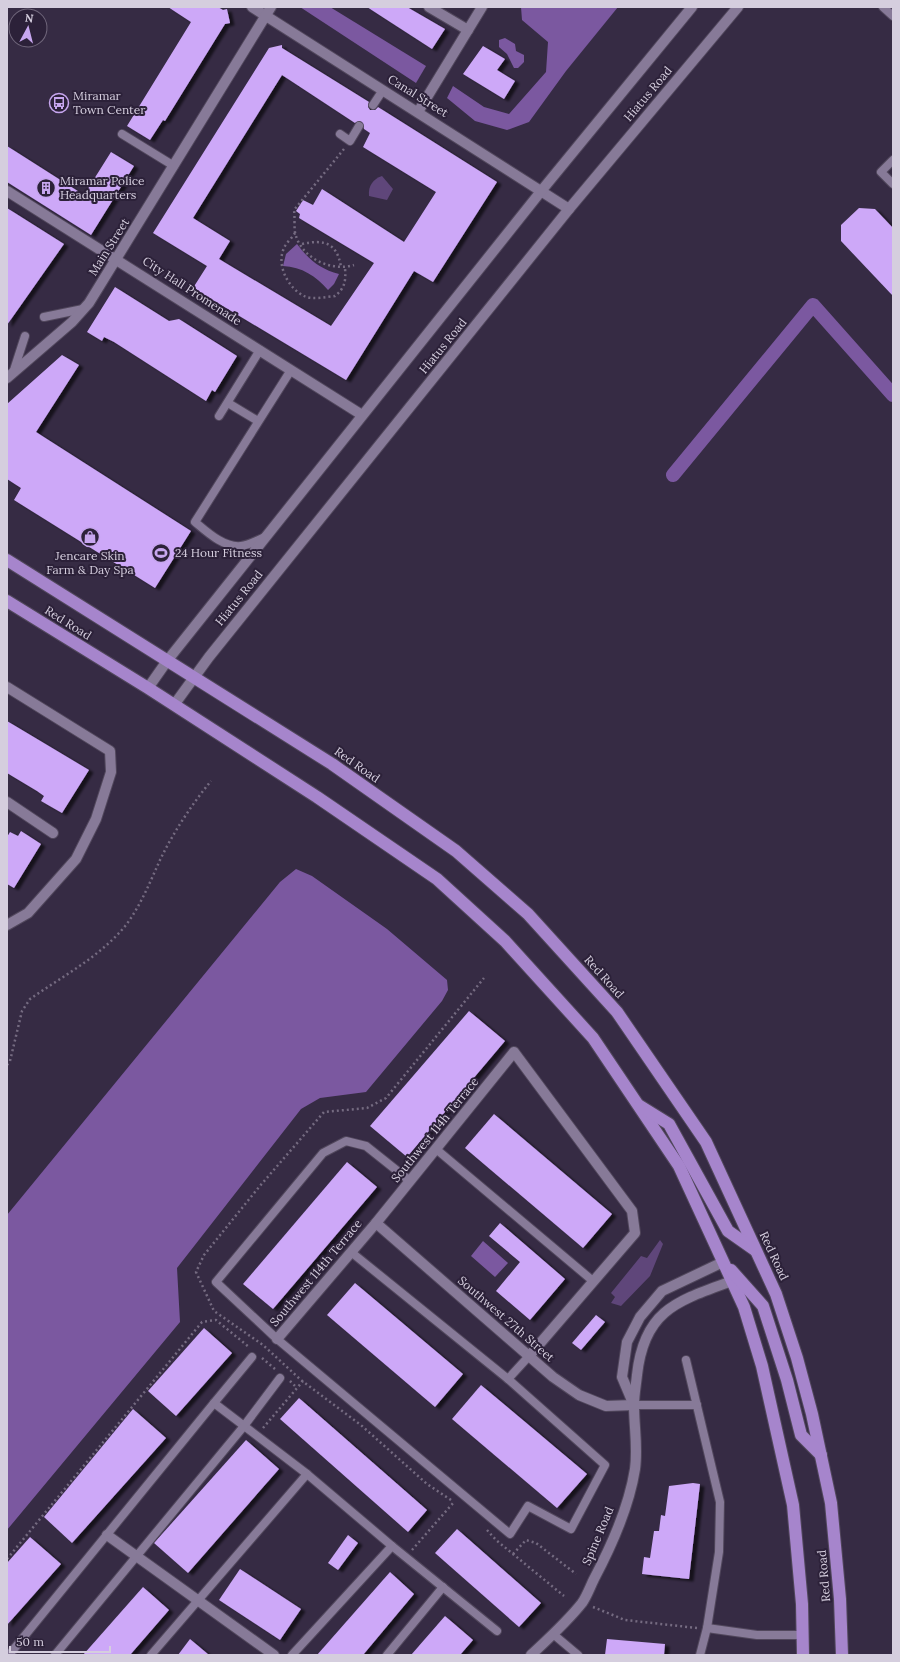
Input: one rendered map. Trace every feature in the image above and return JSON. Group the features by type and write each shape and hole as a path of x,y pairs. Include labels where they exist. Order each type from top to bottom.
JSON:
{"highway":[{"name":"Red Road","path":"7,560 332,764 450,847 528,914 617,1012 706,1142 776,1294 798,1358 831,1503 840,1599 842,1655"},
{"name":"Red Road","path":"7,601 148,688 317,797 437,879 505,941 593,1038 679,1166 744,1308 762,1366 790,1486 802,1604 803,1655"},
{"path":"638,1105 669,1124 728,1231 756,1251"},
{"path":"723,1262 763,1306 787,1380 801,1435 821,1455"}],"street":[{"name":"Canal Street","path":"252,7 268,11 383,90 570,209"},
{"path":"429,7 468,30"},
{"path":"418,112 482,7"},
{"name":"Hiatus Road","path":"148,688 167,661 362,415 542,190 692,7"},
{"name":"Hiatus Road","path":"174,705 193,678 570,209 738,7"},
{"name":"Main Street","path":"10,376 72,322 83,309 117,259 268,11"},
{"name":"City Hall Promenade","path":"7,191 362,415"},
{"path":"7,687 110,751 111,772 96,819 76,859 28,913 7,925"},
{"path":"7,802 53,833"},
{"name":"Southwest 114h Terrace","path":"376,1223 514,1052 632,1211 635,1233 593,1281"},
{"name":"Southwest 114th Terrace","path":"277,1339 376,1223"},
{"name":"Southwest 27th Street","path":"376,1223 530,1355 553,1377 579,1395 606,1406 634,1405"},
{"name":"Spine Road","path":"634,1405 622,1377 627,1342 640,1317 662,1291 723,1262"},
{"path":"530,1355 593,1281"},
{"name":"Spine Road","path":"531,1655 583,1602 608,1553 630,1492 635,1467 637,1438 634,1405 641,1348 646,1334 654,1323 669,1309 681,1301 732,1281"},
{"path":"107,1535 274,1655"}],"lane":[{"path":"884,7 893,16"},
{"path":"373,105 383,90"},
{"path":"340,134 350,141 359,126"},
{"path":"122,134 174,166"},
{"path":"893,160 881,172 893,184"},
{"path":"44,317 83,309"},
{"path":"10,376 25,336"},
{"path":"219,416 260,350"},
{"path":"265,537 242,546 235,545 210,535 195,522 291,370"},
{"path":"228,403 258,421"},
{"path":"351,1252 508,1379 605,1465 571,1529 528,1506 510,1534 277,1339 216,1282 323,1153 346,1141 366,1146 410,1181"},
{"path":"436,1149 593,1281"},
{"path":"9,1655 253,1353"},
{"path":"508,1379 530,1355"},
{"path":"686,1360 720,1502 719,1552 707,1628 700,1655"},
{"path":"55,1655 244,1426 282,1376"},
{"path":"214,1403 307,1474 392,1546 497,1631"},
{"path":"634,1405 697,1405"},
{"path":"151,1655 307,1474"},
{"path":"292,1655 392,1546"},
{"path":"387,1655 443,1587"},
{"path":"707,1628 757,1635 802,1635"},
{"path":"553,1634 578,1655"}],"path":[{"path":"350,141 294,210 295,233 312,257 320,263 343,268 354,265"},
{"path":"295,233 284,248 281,264 286,276 294,288 305,296 335,296 343,290 346,280 336,251 330,245 321,242 302,244"},
{"path":"7,1065 10,1061 22,1011 30,999 107,946 127,924 144,897 161,859 195,801 211,781"},
{"path":"459,1505 427,1484 362,1426 303,1381 263,1345 214,1310 196,1272 204,1255 259,1187 324,1112 367,1108 386,1098 484,978"},
{"path":"7,1559 202,1322 216,1320 253,1353 297,1388"},
{"path":"257,1436 303,1381"},
{"path":"406,1557 454,1502"},
{"path":"483,1526 496,1540 564,1596"},
{"path":"513,1554 526,1540 536,1543 576,1574"},
{"path":"583,1602 624,1620 687,1628 707,1628"}],"shaded area":[{"path":"300,7 330,7 426,66 416,83"},
{"path":"521,7 618,7 566,71 529,122 507,130 475,121 447,98 453,86 484,107 509,114 546,72 548,42 522,20"},
{"path":"505,38 515,44 516,51 524,55 524,62 518,68 514,68 507,54 499,47 499,40"},
{"path":"382,176 393,189 387,200 369,196 369,189 372,183"},
{"path":"297,244 315,263 339,274 334,284 328,290 319,280 308,273 296,268 283,266 286,254"},
{"path":"296,869 312,876 387,929 447,980 448,990 442,1001 366,1092 320,1098 301,1109 177,1268 180,1322 7,1530 7,1215 280,882"},
{"path":"660,1240 663,1244 650,1276 621,1306 611,1303 615,1297 611,1293 641,1256 647,1258"},
{"path":"483,1241 508,1263 495,1277 471,1256"}],"building":[{"path":"168,7 218,7 223,10 227,9 230,23 225,24 165,121 163,120 150,140 127,126 191,22"},
{"path":"367,7 407,7 445,29 432,49"},
{"path":"282,45 282,48 369,102 368,107 370,110 375,110 378,107 497,182 433,282 414,271 346,380 193,288 207,266 153,233 269,48","holes":["282,75 355,123 359,121 362,122 364,129 370,133 363,147 436,192 404,242 322,189 313,205 303,200 296,211 300,214 299,218 374,263 331,326 219,259 230,241 193,218"]},
{"path":"483,46 505,59 497,70 515,81 504,99 463,74"},
{"name":"Miramar Police Headquarters","path":"7,146 84,195 111,152 134,166 91,235 7,182"},
{"path":"7,208 64,244 7,325"},
{"path":"859,208 875,209 893,228 893,296 841,241 841,225"},
{"path":"115,287 169,321 179,319 237,356 215,392 212,390 206,401 114,342 104,337 102,341 87,332"},
{"path":"62,355 79,365 36,432 191,531 155,588 14,500 21,488 7,479 7,404"},
{"path":"7,721 89,770 62,813 41,801 44,796 7,773"},
{"path":"21,831 41,844 14,888 7,884 7,837 10,832 18,836"},
{"path":"469,1011 505,1041 407,1157 370,1126"},
{"path":"494,1114 612,1214 583,1248 465,1148"},
{"path":"347,1162 377,1187 273,1309 243,1284"},
{"path":"500,1223 565,1279 530,1320 496,1291 520,1262 489,1236"},
{"path":"355,1283 463,1374 435,1407 327,1315"},
{"path":"596,1315 605,1322 581,1350 572,1343"},
{"path":"204,1328 232,1353 176,1416 148,1391"},
{"path":"481,1385 587,1474 557,1508 452,1419"},
{"path":"299,1398 427,1510 408,1532 280,1419"},
{"path":"133,1409 166,1438 72,1543 44,1517"},
{"path":"246,1440 279,1469 188,1573 154,1543"},
{"path":"693,1483 700,1484 689,1579 642,1574 644,1557 650,1558 654,1531 659,1531 661,1515 665,1516 669,1486"},
{"path":"457,1529 541,1603 519,1627 435,1553"},
{"path":"348,1535 358,1543 338,1570 328,1563"},
{"path":"30,1537 61,1564 7,1625 7,1563"},
{"path":"240,1569 301,1609 280,1640 219,1600"},
{"path":"390,1572 414,1594 363,1655 317,1655"},
{"path":"143,1587 169,1610 130,1655 83,1655"},
{"path":"445,1616 473,1640 460,1655 411,1655"},
{"path":"190,1639 209,1655 178,1655"},
{"path":"607,1639 665,1644 664,1655 605,1655"}],"waterway":[{"path":"673,475 813,305 893,395"}],"place":[{"name":"Miramar Town Center","path":"59,103"},
{"name":"Miramar Police Headquarters","path":"46,188"},
{"name":"Jencare Skin Farm & Day Spa","path":"90,537"},
{"name":"24 Hour Fitness","path":"161,553"}]}
